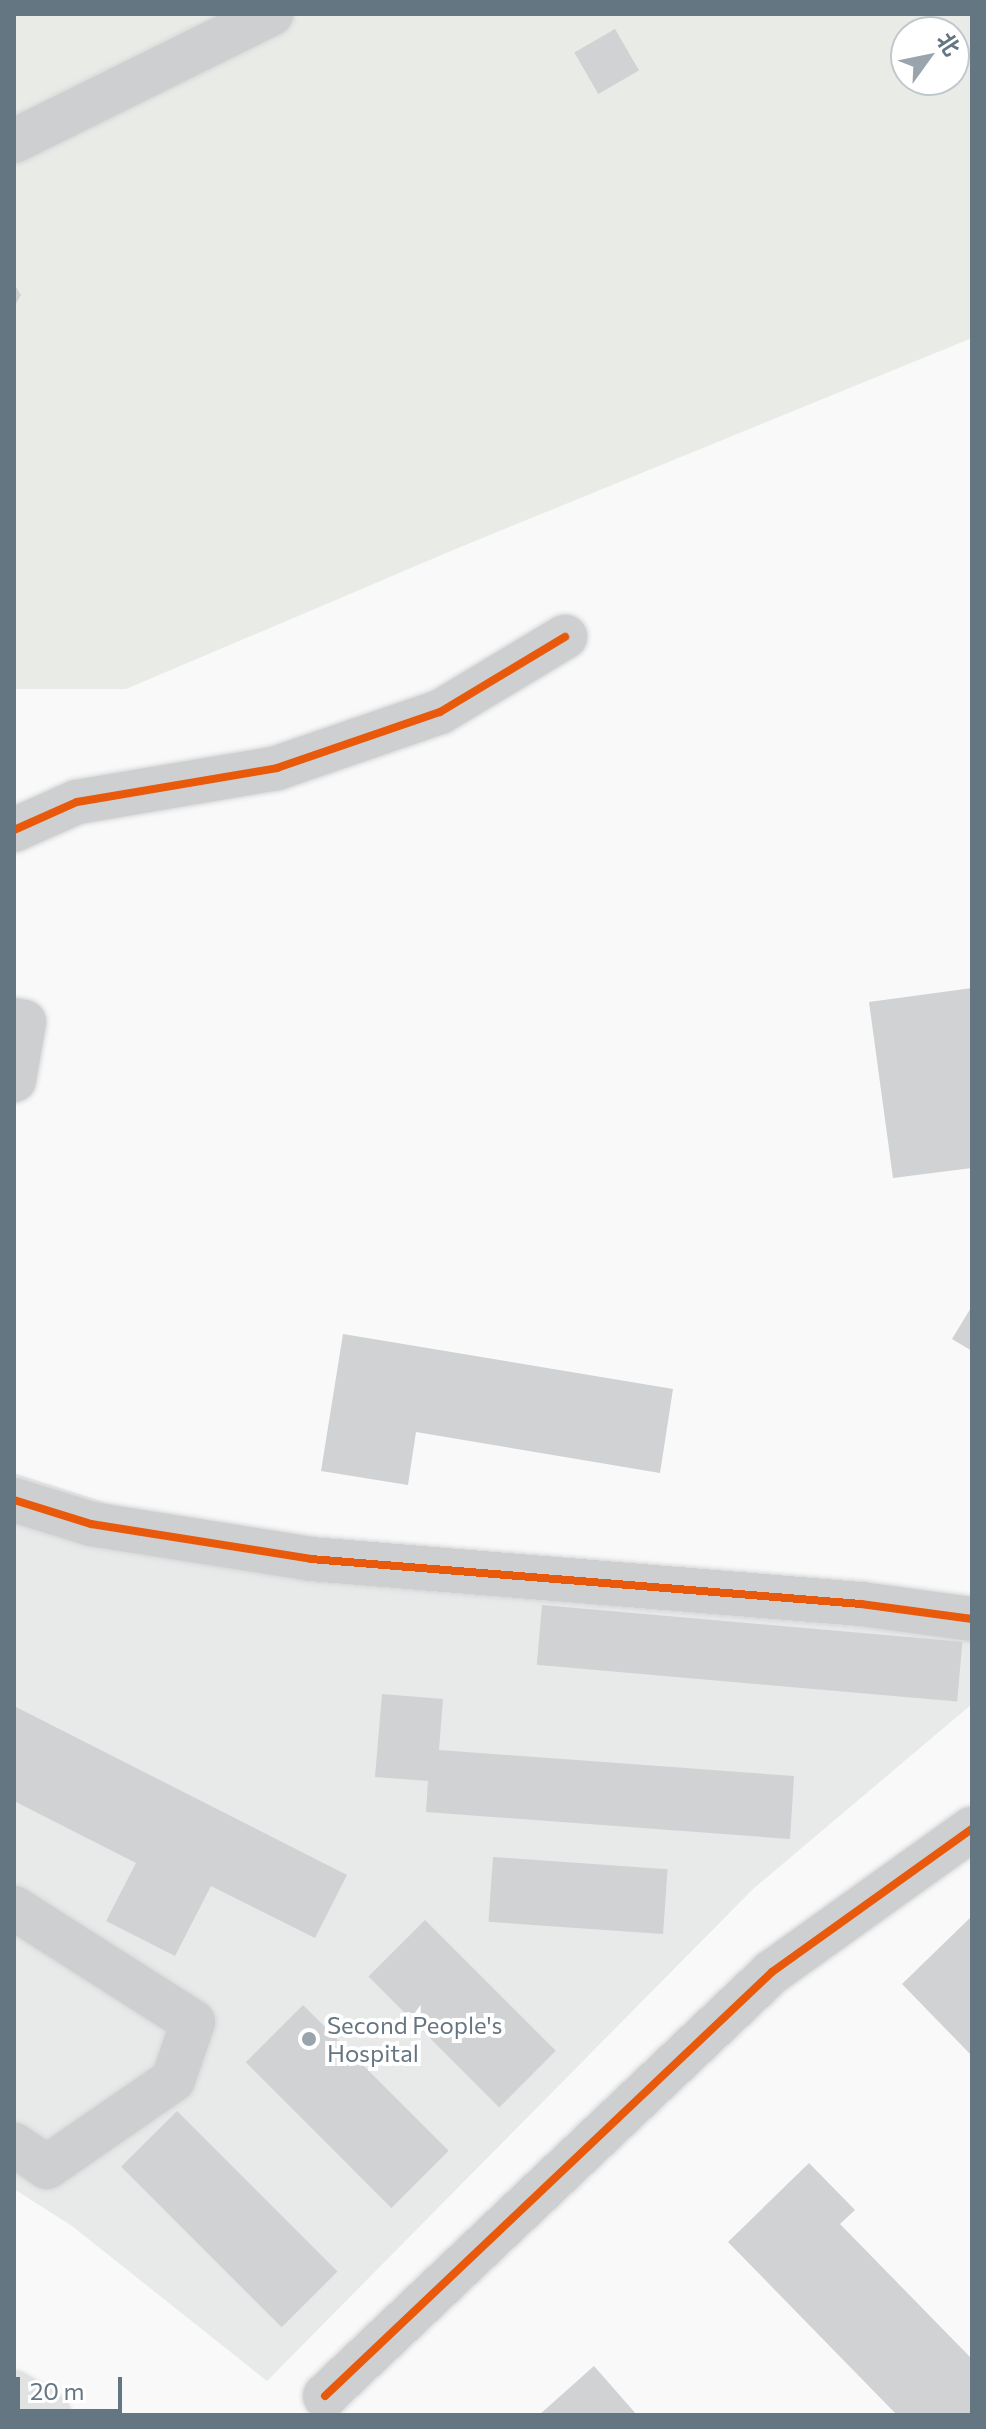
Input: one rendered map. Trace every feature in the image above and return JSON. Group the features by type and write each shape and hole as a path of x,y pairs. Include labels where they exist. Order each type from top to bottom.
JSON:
{"main road":[{"path":"14,2394 48,2415"}],"street":[{"path":"14,141 271,14"},
{"path":"14,830 77,802 277,768 440,712 565,637"},
{"path":"14,1020 24,1022 14,1080"},
{"path":"14,1500 91,1524 311,1559 861,1604 972,1619"},
{"path":"325,2396 772,1972 972,1829"},
{"path":"14,1908 193,2022 173,2080 47,2167 14,2145"}],"shaded area":[{"path":"14,14 972,14 972,338 458,548 126,689 14,689"},
{"name":"Second People's Hospital","path":"14,1473 169,1523 972,1631 972,1704 753,1889 267,2381 72,2226 14,2189"}],"building":[{"path":"615,29 639,71 598,94 574,52"},
{"path":"14,284 21,295 14,307"},
{"path":"972,988 972,1168 893,1178 869,1002"},
{"path":"972,1306 972,1351 952,1339"},
{"path":"343,1334 673,1389 660,1473 416,1432 408,1485 321,1471"},
{"path":"542,1605 962,1642 957,1702 537,1665"},
{"path":"382,1694 443,1699 439,1750 794,1776 790,1839 426,1812 428,1781 375,1777"},
{"path":"14,1706 347,1875 315,1938 211,1886 175,1956 106,1921 136,1863 14,1801"},
{"path":"493,1857 668,1869 663,1934 488,1922"},
{"path":"972,1916 972,2056 902,1984"},
{"path":"425,1920 556,2051 499,2107 368,1977"},
{"path":"303,2005 449,2151 391,2208 246,2062"},
{"path":"177,2111 338,2272 282,2327 121,2167"},
{"path":"809,2163 855,2210 840,2224 972,2359 972,2415 897,2415 728,2242"},
{"path":"594,2366 637,2415 539,2415"}],"cycle path":[{"path":"14,830 77,802 277,768 440,712 565,637"},
{"path":"14,1500 91,1524 311,1559 861,1604 972,1619"},
{"path":"325,2396 772,1972 972,1829"}],"place":[{"name":"Second People's Hospital","path":"309,2039"}]}
